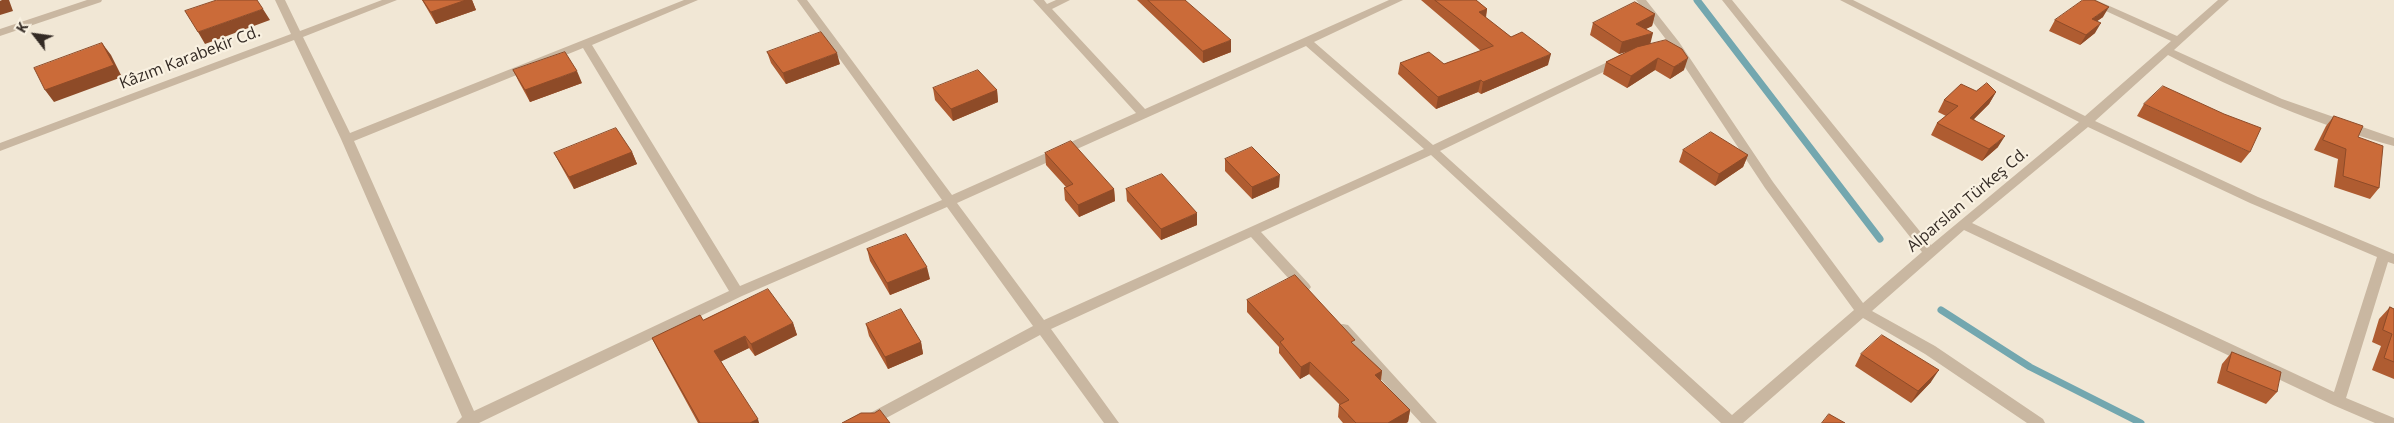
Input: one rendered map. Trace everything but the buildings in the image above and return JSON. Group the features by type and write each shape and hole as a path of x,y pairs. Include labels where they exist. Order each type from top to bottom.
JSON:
{"street":[{"path":"0,33 98,0"},
{"path":"280,0 347,139 468,422 737,293 950,201 1398,0"},
{"name":"Kâzım Karabekir Cd.","path":"0,147 392,0"},
{"path":"347,139 693,0"},
{"path":"802,0 1112,423"},
{"path":"1042,4 1065,0"},
{"path":"1641,0 1675,44 1769,185 1863,312 1930,350 2038,423"},
{"path":"1726,0 1930,253"},
{"path":"1845,0 2085,123 2295,219 2389,257 2338,401"},
{"path":"2087,0 2177,40"},
{"name":"Alparslan Türkeş Cd.","path":"1732,423 1963,224 2085,123 2224,0"},
{"path":"1042,4 1142,114"},
{"path":"1307,41 1432,150 1732,423"},
{"path":"585,42 737,293"},
{"path":"1662,46 1675,44"},
{"path":"2166,50 2204,69 2289,104 2394,142"},
{"path":"864,423 1041,328 1432,150 1629,55"},
{"path":"1963,224 2338,401 2390,423"},
{"path":"1253,231 1313,296"},
{"path":"1333,318 1430,423"}],"waterway":[{"path":"1697,0 1880,239"},
{"path":"1941,310 2030,367 2141,423"}]}
